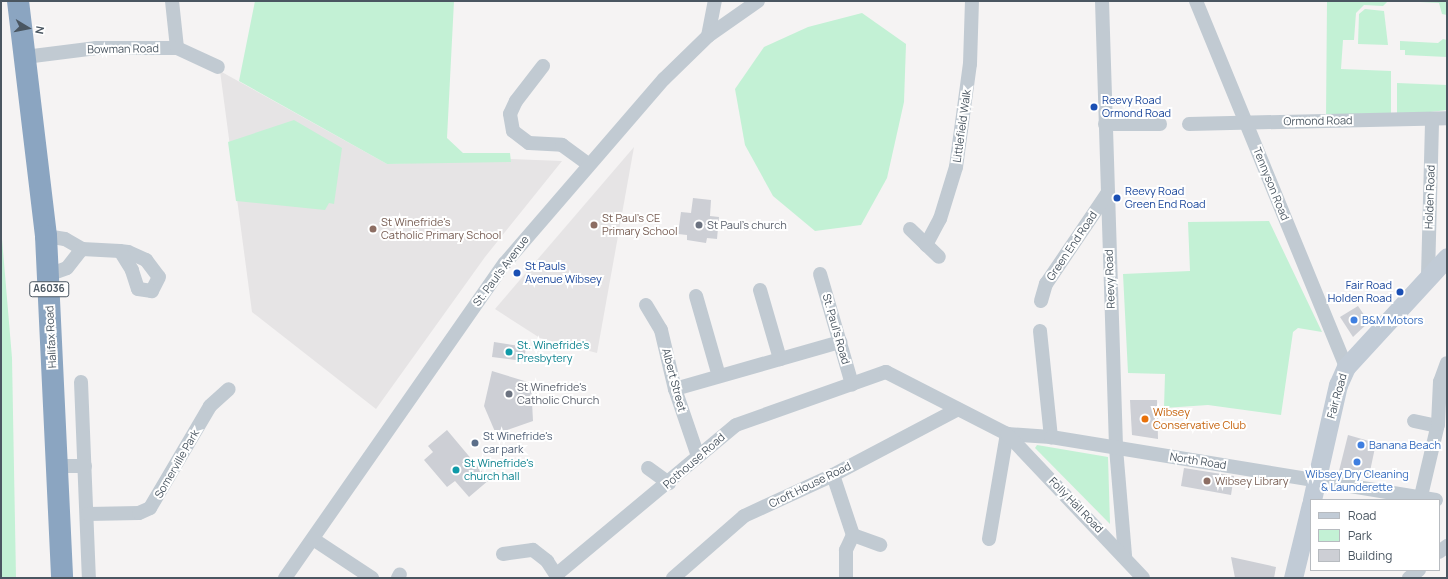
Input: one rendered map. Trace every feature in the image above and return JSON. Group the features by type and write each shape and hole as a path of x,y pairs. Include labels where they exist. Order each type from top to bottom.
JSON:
{"highway":[{"name":"Halifax Road","path":"18,1 46,236 62,578"}],"main road":[{"name":"Fair Road","path":"1312,499 1338,385 1346,367 1447,257"},
{"path":"1293,578 1310,508"}],"street":[{"path":"172,1 177,48"},
{"path":"708,36 715,1"},
{"name":"St. Paul's Avenue","path":"285,578 505,263 588,164 708,36 758,1"},
{"name":"Littlefield Walk","path":"926,245 940,219 956,167 970,64 972,1"},
{"name":"Reevy Road","path":"1102,1 1116,448 1125,556"},
{"name":"Tennyson Road","path":"1196,1 1346,367"},
{"name":"Bowman Road","path":"25,57 96,48 177,48 218,67"},
{"path":"543,66 516,101 510,114 513,131 529,143 562,145 588,164"},
{"name":"Ormond Road","path":"1189,124 1447,118"},
{"name":"Holden Road","path":"1428,276 1432,119"},
{"path":"1106,124 1160,124"},
{"name":"Green End Road","path":"1041,301 1046,284 1107,194"},
{"path":"910,229 939,257"},
{"path":"46,236 65,239 82,249 120,251"},
{"path":"48,275 67,268 82,249"},
{"name":"St. Paul's Road","path":"820,274 852,384"},
{"path":"760,290 780,359"},
{"path":"696,296 719,376"},
{"name":"Albert Street","path":"646,305 661,330 675,388 698,456"},
{"path":"1040,330 1052,437"},
{"path":"675,388 840,342"},
{"path":"1421,496 1437,426 1440,382 1447,363"},
{"name":"Folly Hall Road","path":"852,384 886,372 1007,434 1125,556 1140,577"},
{"path":"81,382 88,514 89,578"},
{"name":"Pothouse Road","path":"557,577 736,425 852,384"},
{"name":"Somerville Park","path":"88,514 139,514 150,508 210,406 228,389"},
{"name":"Croft House Road","path":"673,578 744,516 833,475 958,409"},
{"path":"1414,421 1437,426"},
{"path":"989,539 1007,434"},
{"name":"North Road","path":"1007,434 1052,437 1432,499"},
{"path":"57,466 85,466"},
{"path":"648,468 669,483"},
{"path":"833,475 853,535 846,550 846,578"},
{"path":"853,535 880,544"},
{"path":"313,539 372,578"},
{"path":"503,554 533,550 547,561 557,577"},
{"path":"1409,578 1418,571"}],"shaded area":[{"name":"St Winefride's Catholic Primary School","path":"220,71 387,164 510,159 562,161 485,257 376,409 252,312"},
{"name":"St Paul's CE Primary School","path":"634,147 597,353 540,338 495,309"}],"green space":[{"path":"255,1 454,1 447,138 463,153 510,153 511,162 387,164 239,81"},
{"path":"1327,1 1388,1 1383,6 1364,5 1356,13 1354,40 1343,40 1341,69 1391,71 1391,115 1326,118"},
{"path":"1401,1 1447,1 1447,15 1442,14 1439,3"},
{"path":"1365,9 1384,11 1388,45 1358,44 1359,14"},
{"path":"862,13 906,44 904,102 887,178 861,225 815,231 773,196 745,145 735,89 764,47 808,27"},
{"path":"1443,39 1447,40 1447,57 1405,55 1405,50 1400,50 1400,41 1438,43"},
{"path":"1397,83 1447,85 1447,110 1397,116"},
{"path":"294,120 342,148 334,204 329,203 325,210 236,201 228,142"},
{"path":"1269,221 1322,332 1298,328 1293,332 1281,415 1208,405 1164,408 1165,374 1128,373 1123,274 1190,271 1188,222"},
{"path":"1,227 12,358 16,578 1,578"},
{"path":"1037,445 1108,457 1110,524 1035,448"}],"building":[{"name":"St Paul's church","path":"693,198 711,200 710,216 719,217 717,239 707,238 706,243 687,240 687,235 678,234 681,212 691,213"},
{"name":"B&M Motors","path":"1358,306 1369,322 1353,337 1340,317"},
{"name":"St. Winefride's Presbytery","path":"494,342 526,347 524,361 492,357"},
{"name":"St Winefride's Catholic Church","path":"492,371 531,383 533,421 496,434 484,406"},
{"name":"Wibsey Conservative Club","path":"1130,400 1157,400 1158,439 1132,435"},
{"name":"St Winefride's church hall","path":"447,430 489,480 469,497 455,481 447,487 424,460 433,452 428,446"},
{"name":"Wibsey Dry Cleaning & Launderette","path":"1348,435 1376,443 1369,476 1339,471"},
{"name":"Wibsey Library","path":"1184,468 1234,476 1231,495 1181,486"},
{"path":"1231,557 1276,567 1274,578 1235,578"}],"place":[{"name":"Reevy Road Ormond Road","path":"1094,107"},
{"name":"Reevy Road Green End Road","path":"1117,198"},
{"name":"St Paul's CE Primary School","path":"594,225"},
{"name":"St Paul's church","path":"699,225"},
{"name":"St Winefride's Catholic Primary School","path":"373,229"},
{"name":"St Pauls Avenue Wibsey","path":"517,273"},
{"name":"Fair Road Holden Road","path":"1400,292"},
{"name":"B&M Motors","path":"1354,320"},
{"name":"St. Winefride's Presbytery","path":"509,352"},
{"name":"St Winefride's Catholic Church","path":"509,394"},
{"name":"Wibsey Conservative Club","path":"1145,419"},
{"name":"St Winefride's car park","path":"475,443"},
{"name":"Banana Beach","path":"1361,445"},
{"name":"Wibsey Dry Cleaning & Launderette","path":"1357,462"},
{"name":"St Winefride's church hall","path":"456,470"},
{"name":"Wibsey Library","path":"1207,481"}]}
